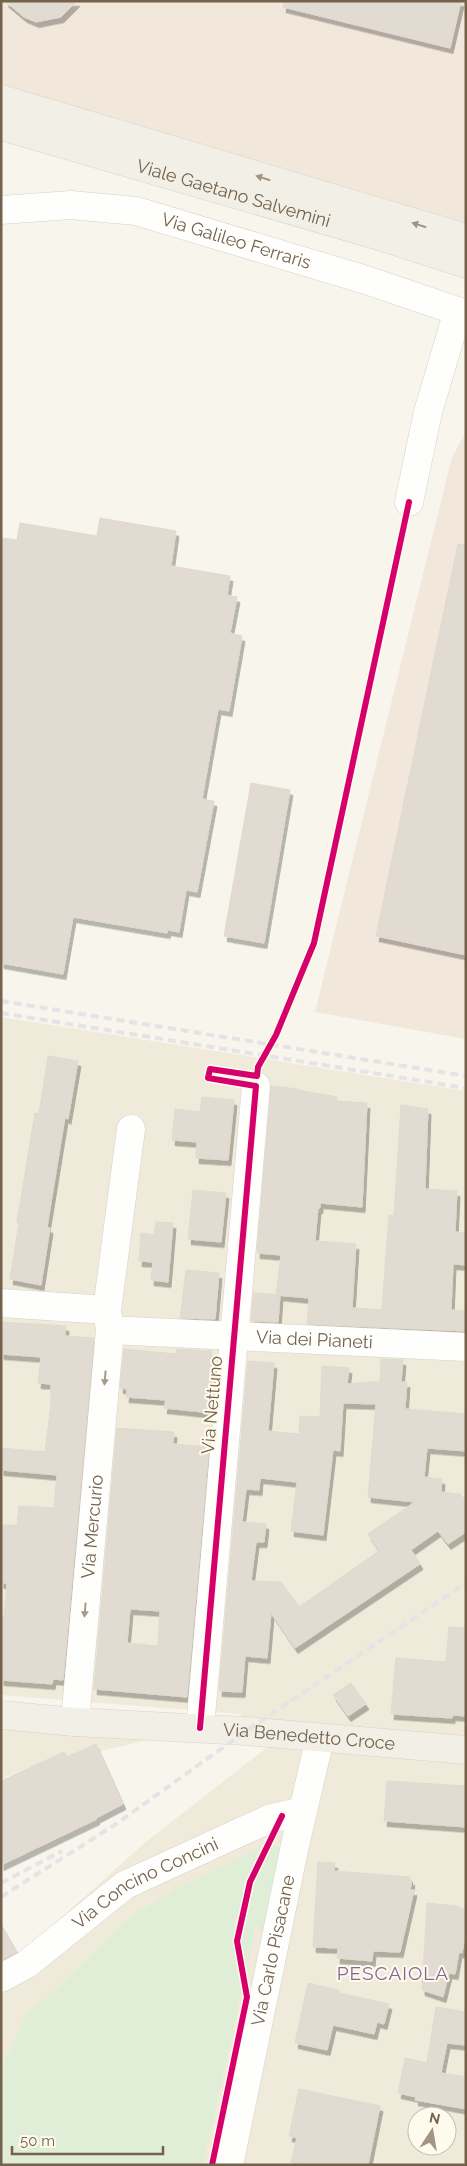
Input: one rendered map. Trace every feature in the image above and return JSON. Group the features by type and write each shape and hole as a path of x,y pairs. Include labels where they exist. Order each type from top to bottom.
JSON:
{"main road":[{"path":"1,99 466,238"},
{"path":"1,118 212,162"},
{"name":"Viale Gaetano Salvemini","path":"1,126 376,235 466,264"},
{"name":"Via Benedetto Croce","path":"1,1715 75,1722 200,1728 466,1750"}],"street":[{"name":"Via Galileo Ferraris","path":"1,210 71,205 136,211 366,280 462,312"},
{"path":"408,502 428,412 462,312"},
{"name":"Via Nettuno","path":"200,1728 256,1086"},
{"name":"Via Mercurio","path":"75,1722 108,1320 131,1129"},
{"name":"Via dei Pianeti","path":"1,1303 108,1320 233,1336 466,1347"},
{"name":"Via Carlo Pisacane","path":"229,2165 320,1738"},
{"name":"Via Concino Concini","path":"1,1978 27,1964 124,1885 269,1819 303,1811"}],"shaded area":[{"path":"1,1 466,1 466,223 401,208 1,84"},
{"path":"466,432 466,1039 315,1012 452,457"},
{"path":"1,1017 466,1091 466,2165 1,2165 1,1964 19,1955 147,1841 283,1735 246,1731 241,1714 1,1695"},
{"path":"1,1714 200,1728 27,1768 1,1779"}],"green space":[{"path":"265,1845 276,1845 286,1857 263,1934 256,1926 203,2165 1,2165 1,2072 25,2016 131,1916 176,1889"}],"building":[{"path":"5,1 77,1 61,17 36,22 24,17"},
{"path":"284,1 461,1 450,48 283,7"},
{"path":"100,518 176,531 171,566 230,576 227,595 237,597 230,633 242,636 229,711 218,709 202,799 214,801 197,892 186,890 179,932 168,930 167,933 73,917 63,974 1,963 1,538 17,540 20,523 97,536"},
{"path":"458,544 466,545 466,955 376,936"},
{"path":"251,783 290,790 264,943 224,936"},
{"path":"48,1056 78,1061 68,1119 65,1117 47,1227 50,1228 41,1285 10,1279 19,1223 17,1222 35,1113 39,1114"},
{"path":"271,1086 337,1097 337,1101 367,1103 362,1207 320,1203 315,1241 356,1244 352,1308 382,1310 389,1215 394,1216 401,1105 428,1109 425,1189 457,1191 455,1232 466,1233 466,1265 453,1264 451,1310 466,1311 466,1331 307,1324 309,1298 276,1295 281,1255 257,1253"},
{"path":"202,1097 234,1100 228,1160 196,1158 197,1142 172,1140 175,1109 200,1112"},
{"path":"193,1190 226,1193 221,1242 188,1239"},
{"path":"156,1222 173,1223 168,1282 151,1280 153,1262 139,1261 141,1233 154,1235"},
{"path":"186,1270 219,1273 215,1319 180,1318"},
{"path":"254,1293 280,1295 278,1322 251,1321"},
{"path":"1,1322 66,1326 65,1336 94,1338 63,1680 53,1679 52,1684 1,1680 1,1616 4,1616 7,1583 1,1583 1,1525 17,1525 19,1506 54,1508 57,1475 1,1470 1,1448 45,1452 51,1404 51,1384 38,1383 41,1357 1,1354"},
{"path":"124,1349 176,1354 177,1349 212,1351 211,1362 216,1362 212,1413 164,1408 166,1400 126,1397 127,1389 120,1388"},
{"path":"381,1359 403,1360 401,1382 407,1382 405,1409 466,1414 466,1451 427,1448 424,1477 442,1479 441,1492 460,1494 466,1501 466,1532 448,1544 438,1531 411,1550 420,1564 295,1648 271,1613 267,1658 245,1656 242,1692 219,1691 248,1361 274,1363 268,1431 299,1434 300,1416 320,1417 322,1366 349,1368 347,1384 380,1381","holes":["343,1403 376,1404 368,1497 415,1502 368,1534 379,1551 299,1607 281,1582 251,1581 256,1542 264,1542 266,1524 242,1522 246,1489 259,1490 260,1478 297,1482 291,1531 323,1535 333,1450 340,1451"]},
{"path":"117,1428 174,1432 173,1444 209,1447 187,1697 94,1689","holes":["130,1609 160,1611 158,1646 127,1643"]},
{"path":"449,1627 466,1628 466,1716 452,1715 452,1718 391,1714 396,1658 446,1662"},
{"path":"351,1683 366,1704 348,1716 333,1695"},
{"path":"96,1744 123,1804 97,1819 1,1865 1,1781 64,1752 67,1757"},
{"path":"387,1781 466,1786 466,1827 384,1821"},
{"path":"318,1862 335,1863 334,1871 410,1877 409,1880 412,1880 410,1890 414,1890 400,1952 373,1951 372,1961 337,1958 338,1948 313,1947"},
{"path":"427,1903 456,1906 466,1910 466,1929 462,1953 459,1952 455,1974 449,1973 443,1997 422,1990"},
{"path":"1,1924 17,1952 1,1960"},
{"path":"308,1983 339,1990 339,1993 389,2004 384,2024 377,2022 374,2034 333,2025 327,2050 295,2043"},
{"path":"436,2007 466,2012 466,2045 447,2043 441,2073 466,2077 466,2109 415,2100 416,2097 398,2093 405,2058 427,2063"},
{"path":"299,2089 380,2106 368,2165 303,2165 291,2162 297,2138 289,2136"}],"railway":[{"path":"1,1001 466,1076"},
{"path":"1,1013 466,1088"},
{"path":"1,1897 116,1824 246,1731 466,1583"},
{"path":"1,1883 62,1851"}],"cycle path":[{"path":"200,1728 256,1086 208,1078 210,1069 257,1076 258,1067 276,1035 314,943 409,502"},
{"path":"212,2165 247,1997 237,1941 250,1882 282,1816"}],"district":[{"name":"PESCAIOLA","path":"393,1973"}]}
